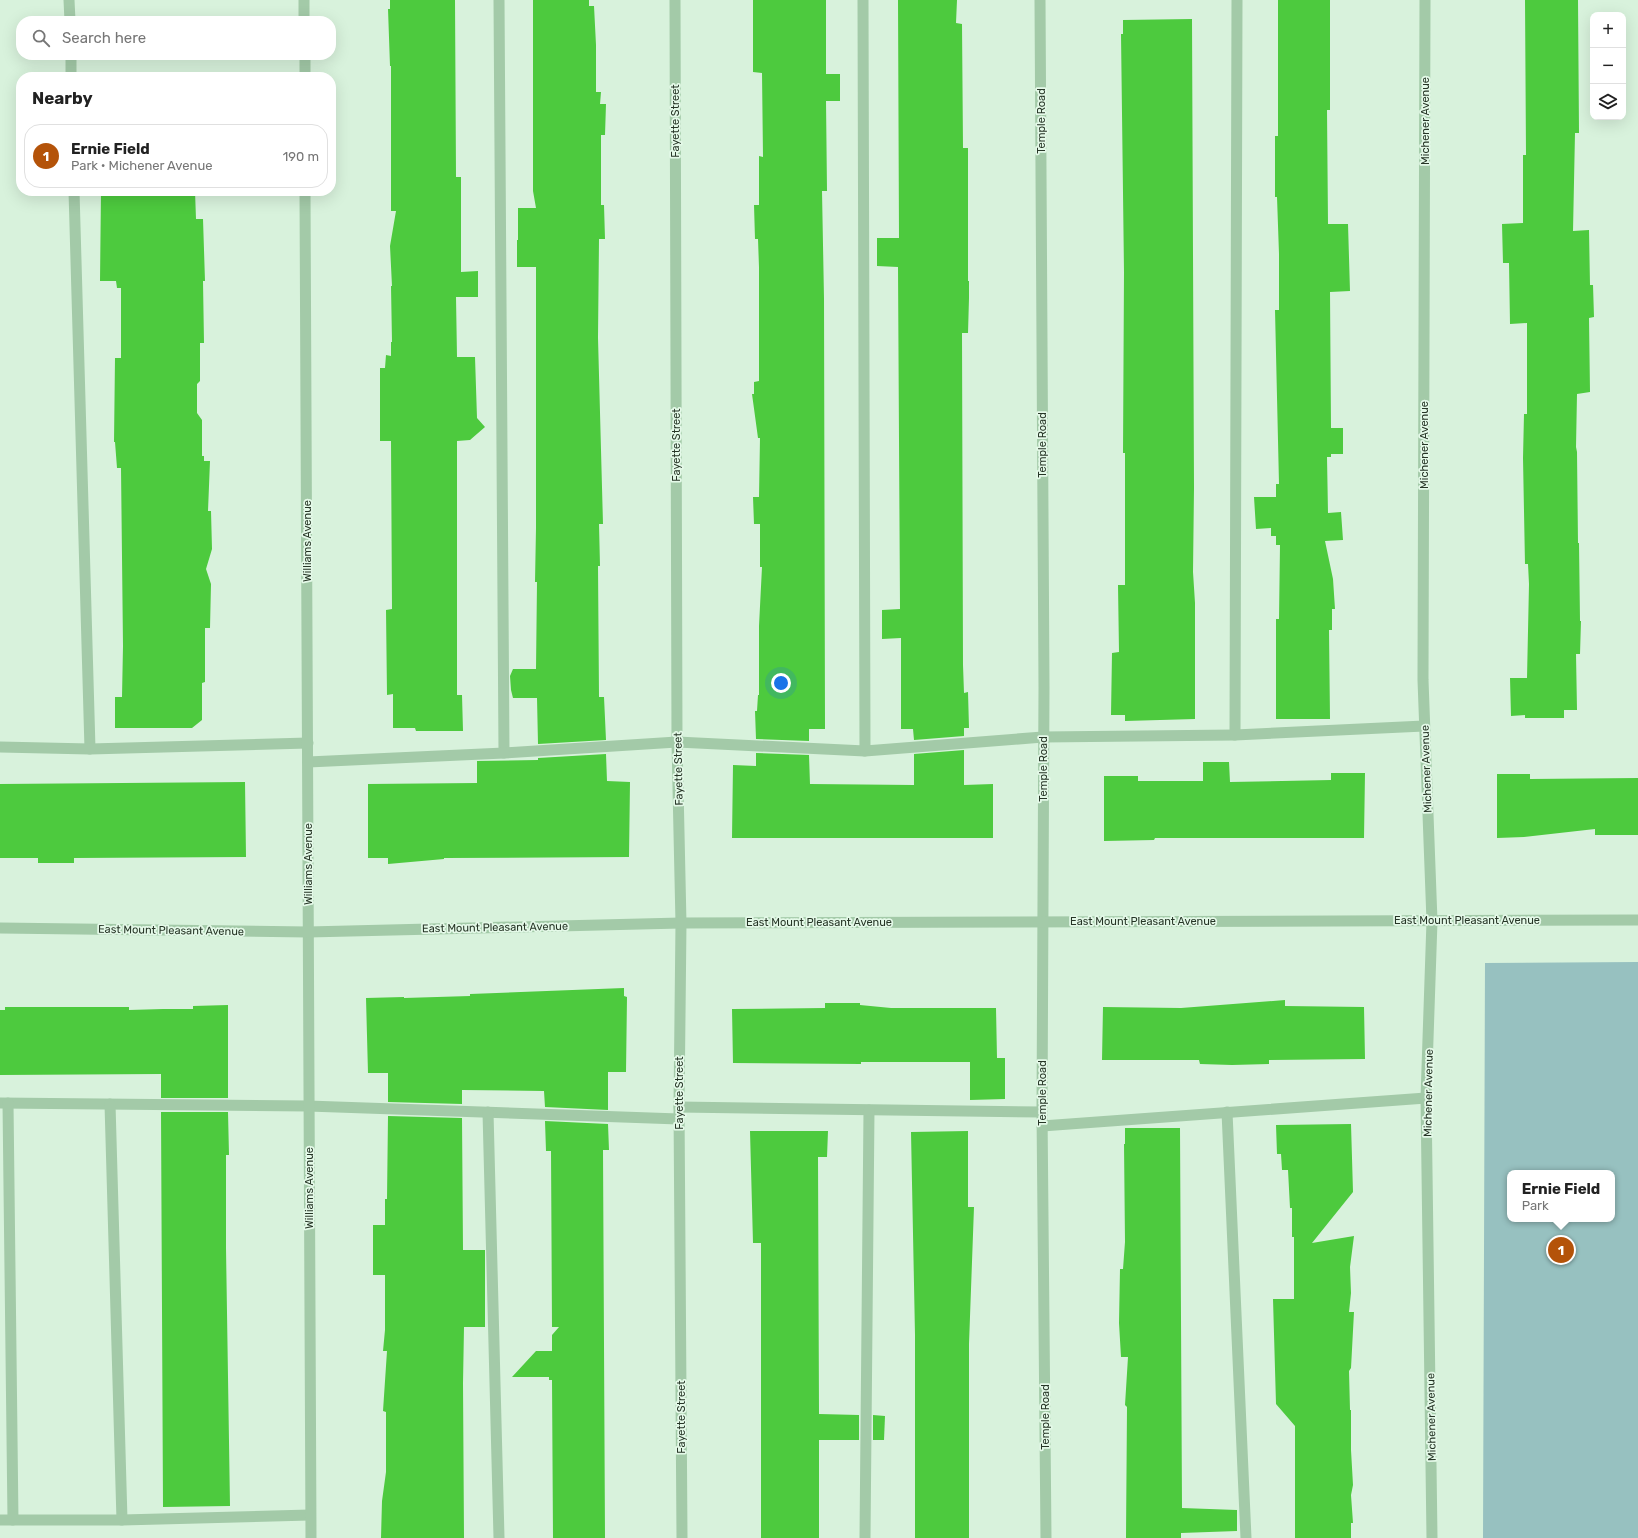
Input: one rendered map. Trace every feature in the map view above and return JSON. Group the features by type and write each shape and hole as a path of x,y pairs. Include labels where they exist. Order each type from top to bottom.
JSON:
{"street":[{"path":"69,0 70,16"},
{"path":"304,0 304,16"},
{"path":"499,0 504,753"},
{"name":"Fayette Street","path":"675,0 677,742 681,923 679,1119 682,1538"},
{"path":"863,0 865,750"},
{"name":"Temple Road","path":"1040,0 1044,687 1042,1126 1046,1538"},
{"path":"1236,735 1237,0"},
{"name":"Michener Avenue","path":"1425,0 1424,726 1432,920 1426,1098 1432,1538"},
{"path":"71,60 71,72"},
{"path":"304,60 305,72"},
{"path":"74,196 90,749"},
{"name":"Williams Avenue","path":"305,196 311,1538"},
{"path":"308,762 504,753 677,742 865,750 1043,737 1236,735 1424,726"},
{"path":"0,747 90,749 308,742"},
{"name":"East Mount Pleasant Avenue","path":"0,928 308,932 681,923 1638,920"},
{"path":"1042,1126 1426,1098"},
{"path":"13,1520 4,1103 308,1106 679,1119"},
{"path":"110,1104 122,1520"},
{"path":"679,1107 1042,1112"},
{"path":"865,1538 869,1110"},
{"path":"488,1112 499,1538"},
{"path":"1227,1112 1246,1538"},
{"path":"0,1520 122,1520 310,1515"}],"shaded area":[{"path":"1638,962 1638,1538 1483,1538 1485,963"}],"building":[{"path":"390,0 455,0 456,177 461,177 461,272 478,271 478,297 456,297 457,357 475,357 477,418 485,427 470,440 457,441 457,695 462,695 463,731 416,731 415,728 393,728 393,694 387,695 386,610 392,609 391,441 380,441 380,368 385,368 386,355 391,356 392,286 390,246 396,211 391,211 391,66 388,9 390,9"},
{"path":"533,0 589,0 589,6 594,6 596,92 601,92 600,104 606,104 605,135 601,135 601,205 604,205 605,239 599,239 598,338 603,524 599,524 600,566 598,566 599,697 604,697 606,740 538,744 537,698 513,698 510,676 513,669 536,669 536,267 517,267 518,208 536,208 533,191"},
{"path":"753,0 826,0 826,74 840,74 840,101 826,101 827,191 822,191 824,298 825,729 809,729 809,741 756,739 755,711 757,711 759,695 759,626 762,567 760,567 760,524 754,524 753,497 759,497 760,438 758,438 752,394 754,394 754,382 759,381 759,267 758,239 755,239 754,205 759,205 759,156 763,157 762,73 753,72"},
{"path":"898,0 957,0 956,23 962,24 963,148 968,148 968,333 962,333 963,665 964,693 968,692 969,728 964,728 964,736 914,740 913,729 901,729 901,638 882,639 882,610 900,609 898,267 877,266 877,238 899,238"},
{"path":"1278,0 1330,0 1330,110 1327,110 1328,224 1348,224 1350,291 1330,292 1331,428 1343,428 1343,454 1331,454 1331,457 1327,457 1328,513 1341,512 1343,540 1325,541 1333,579 1335,609 1332,609 1332,630 1329,630 1330,719 1276,719 1276,619 1279,619 1280,545 1276,545 1276,536 1271,536 1271,528 1256,529 1254,497 1276,497 1276,484 1279,484 1275,310 1279,310 1277,197 1275,197 1275,136 1278,136"},
{"path":"1525,0 1578,0 1579,133 1575,133 1573,231 1589,230 1590,285 1593,285 1594,317 1589,318 1590,392 1577,394 1576,447 1581,621 1580,654 1576,654 1577,710 1564,710 1564,718 1525,718 1525,715 1511,716 1510,678 1527,678 1529,584 1528,564 1525,564 1523,458 1524,414 1527,414 1527,323 1510,324 1509,263 1503,263 1502,224 1523,223 1523,155 1526,155"},
{"path":"1192,19 1193,572 1195,603 1195,719 1125,721 1125,715 1111,715 1112,653 1119,652 1118,585 1125,585 1125,453 1123,453 1124,272 1121,34 1123,34 1123,20"},
{"path":"101,196 195,196 196,219 203,219 205,281 203,281 204,343 200,343 200,381 197,384 197,413 202,420 202,456 204,456 204,461 210,461 208,511 211,511 212,549 206,569 211,584 210,628 205,628 205,682 202,683 202,720 192,728 115,728 115,697 122,697 123,646 121,468 117,468 114,442 115,358 121,358 121,288 117,288 116,281 100,281"},
{"path":"964,750 964,785 993,784 993,838 732,838 733,765 756,766 756,753 809,755 810,784 914,785 914,754"},
{"path":"606,754 607,781 630,782 629,857 444,858 388,864 388,858 368,858 368,784 477,783 477,761 538,760 538,758"},
{"path":"1203,762 1229,762 1230,782 1331,780 1331,773 1365,773 1364,838 1155,838 1154,840 1104,841 1104,776 1138,776 1138,781 1203,781"},
{"path":"1497,774 1530,774 1530,779 1638,778 1638,835 1595,835 1595,829 1524,837 1497,838"},
{"path":"245,782 246,857 74,858 74,863 38,863 38,858 0,858 0,784"},
{"path":"624,988 624,996 627,997 626,1072 608,1072 608,1110 545,1107 544,1091 462,1090 462,1104 388,1102 388,1073 368,1073 366,998 470,996 470,994"},
{"path":"1285,1000 1285,1006 1364,1007 1365,1059 1269,1060 1269,1064 1232,1065 1200,1064 1199,1060 1102,1060 1103,1007 1181,1008"},
{"path":"825,1003 860,1003 860,1005 891,1008 996,1008 997,1058 1005,1058 1005,1099 970,1100 970,1062 861,1062 861,1064 733,1063 732,1009 825,1008"},
{"path":"228,1005 228,1098 161,1098 161,1074 0,1075 0,1010 5,1010 5,1007 129,1007 129,1010 193,1009 193,1006"},
{"path":"161,1112 228,1112 229,1155 226,1155 226,1248 230,1506 163,1507"},
{"path":"388,1116 462,1118 463,1250 485,1250 485,1327 464,1327 464,1538 381,1538 382,1501 386,1472 386,1412 383,1411 387,1351 383,1351 385,1330 385,1275 373,1275 373,1225 385,1225 385,1199 387,1199"},
{"path":"545,1121 608,1124 609,1150 603,1150 605,1538 553,1538 552,1380 549,1380 549,1377 512,1377 536,1351 552,1351 552,1335 559,1327 552,1327 551,1151 546,1151"},
{"path":"1351,1124 1353,1192 1312,1243 1354,1236 1350,1267 1351,1293 1349,1312 1354,1312 1351,1368 1349,1371 1353,1485 1351,1495 1353,1523 1351,1523 1351,1538 1295,1538 1295,1426 1276,1404 1273,1299 1294,1299 1294,1237 1292,1237 1292,1208 1290,1208 1288,1170 1282,1170 1281,1154 1277,1154 1276,1125"},
{"path":"1125,1128 1180,1128 1182,1508 1237,1510 1237,1531 1181,1533 1181,1538 1126,1538 1127,1407 1125,1405 1128,1357 1121,1357 1119,1323 1120,1269 1123,1269 1125,1242"},
{"path":"750,1131 828,1131 827,1157 818,1157 819,1414 859,1415 859,1440 819,1440 819,1538 761,1538 761,1243 753,1243"},
{"path":"968,1131 968,1207 974,1207 969,1344 969,1538 915,1538 915,1335 911,1132"},
{"path":"873,1415 885,1416 884,1440 873,1440"}],"place":[{"name":"Ernie Field","path":"1561,1250"}]}
